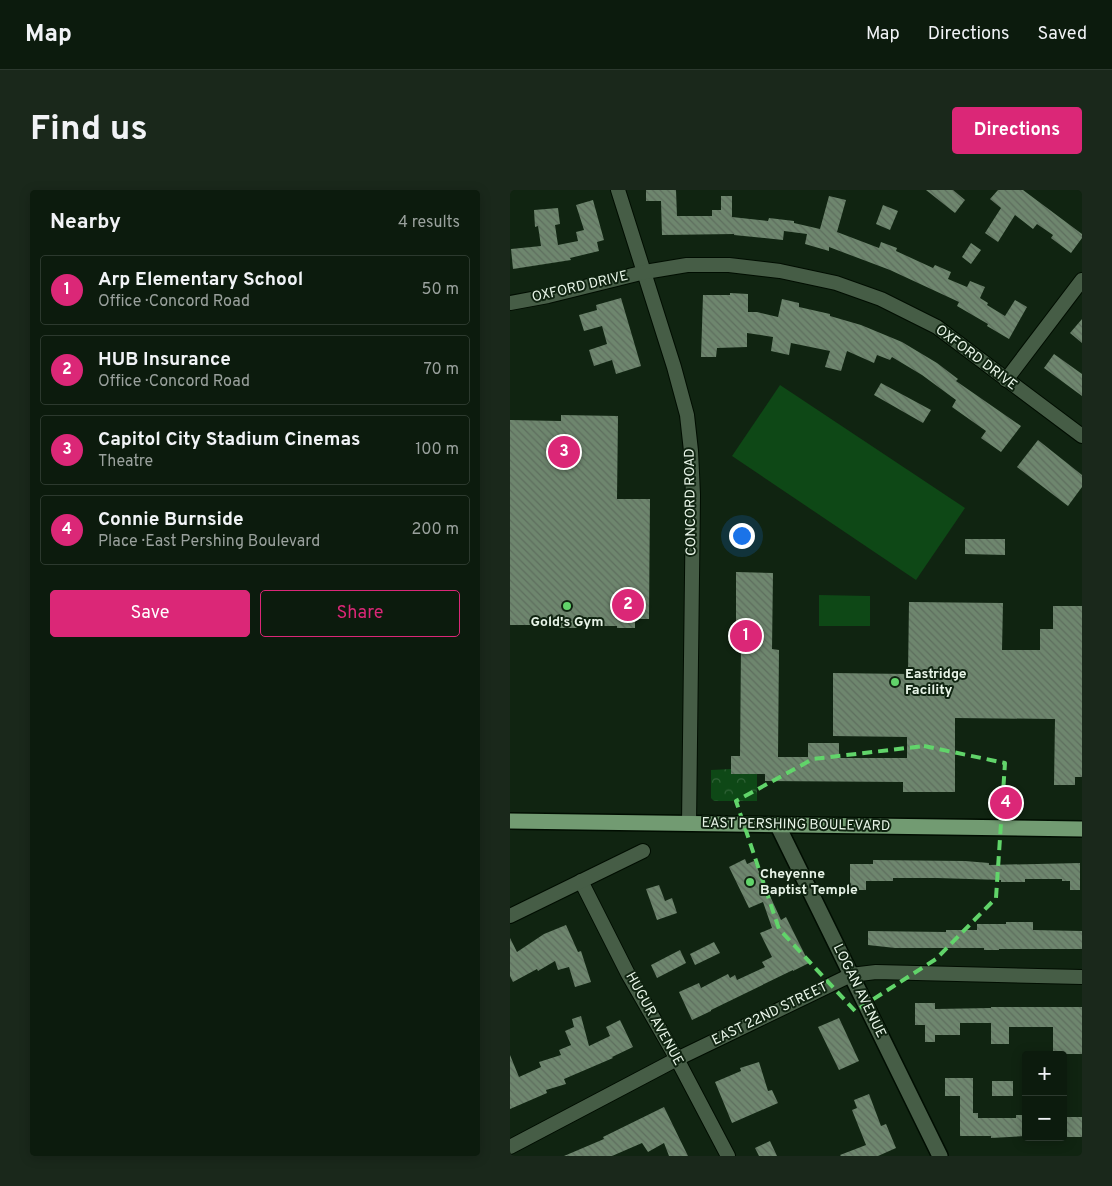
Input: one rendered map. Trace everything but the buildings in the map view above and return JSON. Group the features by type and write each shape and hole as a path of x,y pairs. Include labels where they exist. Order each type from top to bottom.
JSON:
{"main road":[{"name":"EAST PERSHING BOULEVARD","path":"510,821 1082,829"},
{"name":"LOGAN AVENUE","path":"778,826 940,1156"}],"street":[{"name":"CONCORD ROAD","path":"618,190 645,272 687,415 691,451 693,547 689,824"},
{"name":"OXFORD DRIVE","path":"510,303 687,264 729,265 780,271 836,283 881,299 937,327 1082,436"},
{"path":"1006,380 1082,280"},
{"path":"510,916 643,851"},
{"name":"HUGUR AVENUE","path":"581,881 628,974 677,1059 728,1156"},
{"name":"EAST 22ND STREET","path":"510,1147 677,1059 851,975 876,972 1082,977"}],"highlighted area":[{"path":"924,746 1005,763 996,898 936,959 855,1011 779,929 736,801 813,759"}],"green space":[{"path":"780,385 965,508 916,580 732,456"},
{"path":"819,595 870,596 870,626 819,626"},
{"path":"731,769 731,774 757,774 757,801 714,801 711,798 711,770"}],"place":[{"name":"Capitol City Stadium Cinemas","path":"564,452"},
{"name":"HUB Insurance","path":"628,605"},
{"name":"Gold's Gym","path":"567,606"},
{"name":"Arp Elementary School","path":"746,636"},
{"name":"Eastridge Facility","path":"895,682"},
{"name":"Connie Burnside","path":"1006,803"},
{"name":"Cheyenne Baptist Temple","path":"750,882"}]}
